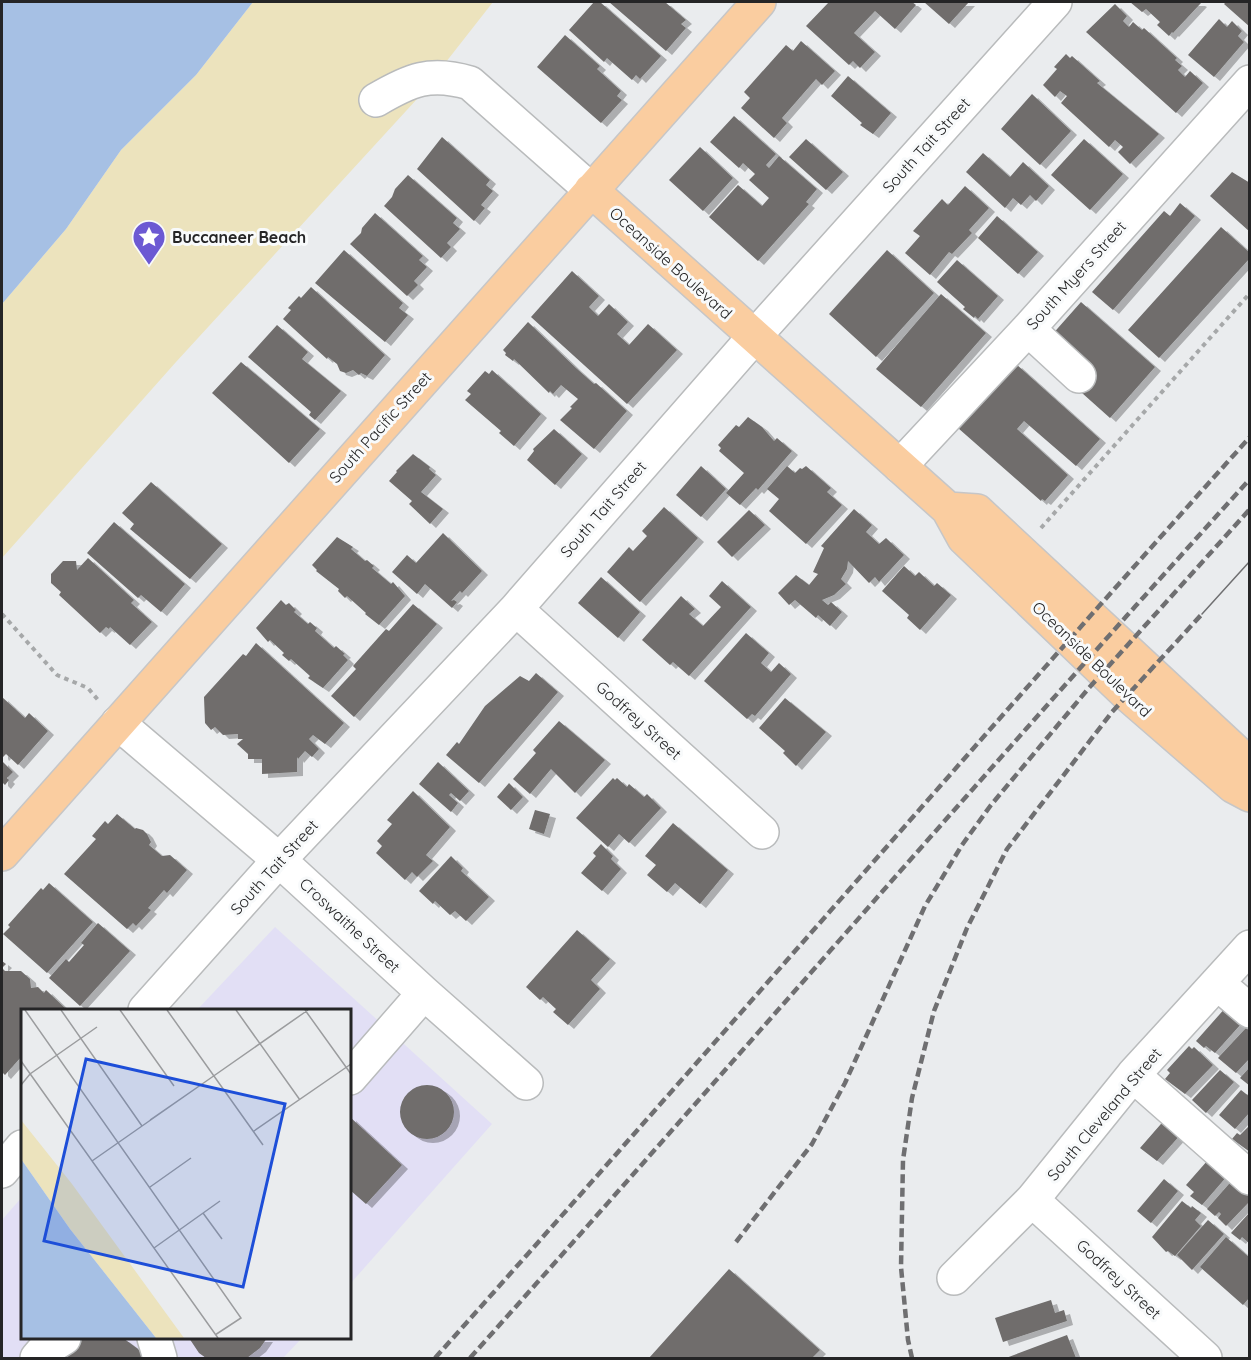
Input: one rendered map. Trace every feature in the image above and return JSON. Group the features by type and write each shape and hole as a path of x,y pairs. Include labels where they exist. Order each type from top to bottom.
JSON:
{"main road":[{"name":"South Pacific Street","path":"2,854 759,2"},
{"name":"Oceanside Boulevard","path":"591,190 948,509 964,538 1128,694 1233,786 1250,795"},
{"name":"Oceanside Boulevard","path":"948,509 977,511 1250,765"}],"street":[{"name":"South Tait Street","path":"147,1009 279,860 516,609 754,337 1055,2"},
{"name":"Oceanside Boulevard","path":"376,100 401,86 430,76 452,77 470,82 591,190"},
{"name":"South Myers Street","path":"900,466 1028,329 1250,82"},
{"path":"1028,329 1079,376"},
{"name":"Godfrey Street","path":"516,609 762,832"},
{"name":"Croswaithe Street","path":"118,723 279,860 526,1083"},
{"name":"South Cleveland Street","path":"954,1278 1032,1200 1133,1075 1250,947"},
{"path":"1217,983 1250,1011"},
{"path":"351,1077 424,993"},
{"path":"1133,1075 1250,1178"},
{"path":"2,1171 21,1148"},
{"name":"Godfrey Street","path":"1032,1200 1205,1359"},
{"path":"37,1359 43,1351 62,1339"},
{"path":"154,1339 159,1359"}],"path":[{"path":"1036,534 1250,293"},
{"path":"2,614 57,675 88,688 118,723"}],"shaded area":[{"path":"275,927 492,1124 351,1283 351,1009 198,1009"},
{"path":"21,1198 21,1339 301,1339 283,1358 2,1358 2,1220"}],"sand":[{"name":"Buccaneer Beach","path":"253,2 493,2 417,99 176,362 2,558 2,304 66,229 121,150 196,75"}],"water":[{"path":"2,2 253,2 196,75 121,150 66,229 2,304"}],"building":[{"path":"594,2 600,2 661,56 640,79 636,75 632,80 607,58 604,62 569,30"},
{"path":"609,2 665,2 686,20 681,24 686,28 666,51"},
{"path":"829,2 912,2 916,5 895,29 875,11 854,33 875,52 860,68 853,61 849,65 806,26"},
{"path":"924,2 969,2 949,24"},
{"path":"1130,2 1201,3 1169,36 1157,25 1160,22 1146,9 1142,12"},
{"path":"1226,2 1250,2 1250,27 1224,4"},
{"path":"1115,4 1127,16 1123,21 1129,27 1133,22 1142,30 1144,28 1177,58 1175,60 1182,66 1178,70 1185,77 1190,71 1203,83 1176,113 1086,32"},
{"path":"1219,19 1227,27 1232,21 1242,31 1238,36 1244,42 1214,77 1188,55"},
{"path":"565,35 600,66 597,69 621,91 617,96 622,100 601,123 537,67"},
{"path":"801,41 835,71 822,85 816,79 782,118 787,123 774,138 741,108 750,98 744,92 786,45 793,51"},
{"path":"1066,54 1070,58 1072,56 1100,81 1097,83 1159,134 1130,164 1118,152 1123,147 1115,140 1109,147 1061,103 1067,96 1060,91 1055,97 1043,85 1057,69 1054,67"},
{"path":"848,76 891,113 873,134 860,125 862,123 831,96"},
{"path":"1032,94 1071,131 1040,165 1001,129"},
{"path":"734,116 776,154 766,165 769,168 779,156 817,189 806,202 809,204 758,261 709,217 738,185 762,206 769,198 749,180 755,174 743,163 739,168 710,142"},
{"path":"442,137 490,180 486,185 493,191 481,205 485,208 474,221 417,169"},
{"path":"806,139 843,172 826,190 789,157"},
{"path":"1084,139 1123,174 1090,210 1051,175"},
{"path":"700,147 733,178 703,211 669,180"},
{"path":"983,153 1010,177 1023,162 1049,186 1036,201 1030,195 1021,205 1013,198 1005,208 966,172"},
{"path":"1232,172 1250,183 1250,232 1210,196"},
{"path":"408,175 457,218 453,223 460,229 447,243 451,247 441,258 384,206"},
{"path":"965,186 989,208 969,230 972,233 952,254 949,252 930,275 905,253 920,236 913,231 942,199 948,205"},
{"path":"1180,203 1195,216 1113,310 1092,292 1164,211 1170,216"},
{"path":"375,213 423,256 419,260 427,267 414,281 418,285 407,296 350,244"},
{"path":"997,216 1038,252 1018,274 978,238"},
{"path":"1221,227 1250,253 1250,258 1159,358 1128,330"},
{"path":"344,250 403,303 399,308 408,315 385,342 315,283"},
{"path":"887,250 934,293 876,357 829,314"},
{"path":"957,260 998,296 978,319 963,309 965,307 937,282"},
{"path":"572,271 599,296 589,307 598,316 609,304 628,322 617,334 629,345 648,324 677,350 627,404 531,317"},
{"path":"311,287 385,355 367,376 361,373 359,375 353,370 346,373 340,371 337,364 328,357 327,359 283,319 291,310 288,308"},
{"path":"941,294 986,333 921,407 876,369"},
{"path":"1081,302 1155,367 1110,418 1082,393 1096,377 1050,337"},
{"path":"528,322 576,368 627,411 594,449 560,420 578,399 561,385 553,394 550,391 549,393 514,359 513,361 505,355 503,350"},
{"path":"277,325 308,352 302,359 341,391 315,420 309,415 311,412 248,357"},
{"path":"241,362 320,429 289,463 212,393"},
{"path":"1016,364 1100,439 1076,466 1024,421 1017,429 1068,475 1045,501 1042,499 1041,501 958,428"},
{"path":"492,370 541,414 514,446 499,433 501,431 465,400 471,394 467,391 485,371 489,374"},
{"path":"748,417 762,427 774,441 777,438 792,451 758,490 756,488 740,505 726,493 744,473 719,451 721,448 718,445 736,425 739,427"},
{"path":"554,429 582,454 555,485 527,460 534,451 533,449"},
{"path":"413,454 430,467 429,469 436,475 421,492 443,509 430,524 409,504 412,501 389,481"},
{"path":"701,466 726,489 701,517 676,495"},
{"path":"787,466 795,473 806,466 831,488 827,492 842,505 806,544 769,511 779,499 767,489"},
{"path":"151,482 222,544 190,579 130,529 134,524 122,513"},
{"path":"664,507 698,538 640,602 607,572 629,547 633,551 647,536 642,531"},
{"path":"854,509 872,525 866,532 879,544 886,538 904,555 879,582 875,577 869,583 848,561 847,569 841,579 846,584 834,595 822,600 828,605 831,602 842,612 830,626 818,615 816,618 795,600 789,605 778,593 796,575 809,585 818,574 813,572 824,548 821,546"},
{"path":"749,510 765,525 732,557 717,542"},
{"path":"114,522 185,584 161,612 141,595 138,598 87,553"},
{"path":"443,533 482,571 462,593 460,591 451,601 457,602 452,608 425,584 417,594 392,572 407,555 416,563"},
{"path":"337,537 353,547 351,549 374,566 372,568 391,584 393,582 405,596 379,625 347,596 345,598 338,591 339,589 316,571 312,565"},
{"path":"88,558 134,600 131,603 152,622 130,645 110,627 109,629 106,627 100,633 59,595 61,592 51,583 51,574 63,561 76,561 77,570"},
{"path":"904,566 915,576 919,572 934,586 937,583 951,595 920,630 907,618 909,615 882,591"},
{"path":"601,577 640,612 618,638 578,603"},
{"path":"722,581 751,607 689,676 673,662 670,665 642,640 681,596 695,609 689,614 703,626 721,607 709,596"},
{"path":"281,600 286,605 289,603 296,610 294,612 308,624 310,622 317,628 315,631 334,648 336,646 348,660 323,688 308,678 310,676 291,659 289,661 282,655 284,653 270,640 268,642 256,628"},
{"path":"413,604 437,624 354,717 331,696 356,669 353,666 386,629 389,631"},
{"path":"746,633 769,653 761,663 771,672 779,663 791,674 755,716 752,714 747,719 704,681"},
{"path":"256,643 344,723 325,744 313,735 309,739 319,749 312,757 305,751 298,759 297,757 297,772 262,774 262,759 248,759 248,754 237,744 243,739 238,739 238,734 223,735 215,727 211,730 205,723 204,697 243,654 246,656"},
{"path":"536,673 558,692 479,783 446,755 457,742 459,744 485,706 520,676 529,681"},
{"path":"2,697 25,718 29,713 48,731 18,765 6,754 3,757 2,755"},
{"path":"785,698 826,732 796,766 783,753 785,751 759,728"},
{"path":"559,721 605,760 575,793 551,769 530,794 513,779 536,753 533,750"},
{"path":"2,761 13,772 7,778 9,780 5,785 2,782"},
{"path":"438,762 469,791 460,801 451,793 449,795 458,803 451,812 419,784"},
{"path":"613,778 615,780 617,778 627,787 629,784 644,797 647,794 661,808 629,843 619,834 608,847 576,818"},
{"path":"509,783 523,797 511,810 497,797"},
{"path":"413,791 450,827 426,855 433,861 417,877 412,872 405,880 376,853 382,846 377,841 392,824 387,820"},
{"path":"535,810 550,814 544,834 529,829"},
{"path":"117,814 135,829 143,830 151,842 149,845 162,856 170,855 187,870 167,893 164,890 148,908 151,910 136,926 133,923 127,929 64,874 96,839 92,836 105,821 108,824"},
{"path":"673,823 728,870 700,904 675,883 667,892 647,875 656,865 645,856"},
{"path":"601,844 613,856 611,859 621,869 602,891 581,873 596,856 593,853"},
{"path":"451,856 463,868 461,871 489,897 466,921 455,911 450,915 435,901 433,904 419,891"},
{"path":"49,883 93,922 47,973 3,934 10,927 8,925 41,888 43,890"},
{"path":"98,923 130,951 80,1006 49,978 66,959 69,962 84,945 81,943"},
{"path":"577,930 610,959 591,980 600,989 568,1025 553,1012 556,1009 543,997 540,1000 526,987"},
{"path":"2,968 5,971 21,971 30,979 31,988 38,987 44,993 46,990 65,1008 21,1009 21,1057 5,1075 2,1072"},
{"path":"1227,1006 1241,1024 1215,1053 1196,1041"},
{"path":"1246,1028 1250,1031 1250,1058 1236,1073 1218,1058"},
{"path":"1189,1046 1192,1049 1194,1047 1213,1065 1185,1094 1165,1079 1170,1073 1167,1070"},
{"path":"1250,1067 1250,1086 1240,1078"},
{"path":"1220,1070 1234,1082 1206,1113 1192,1100"},
{"path":"422,1085 432,1085 442,1089 450,1097 454,1112 450,1127 442,1135 432,1139 422,1139 412,1135 404,1127 400,1117 400,1107 404,1097 412,1089"},
{"path":"1241,1090 1250,1097 1250,1112 1235,1129 1219,1115"},
{"path":"1167,1117 1182,1133 1157,1161 1140,1148"},
{"path":"351,1118 402,1165 366,1204 351,1191"},
{"path":"1250,1125 1250,1152 1232,1139"},
{"path":"1208,1160 1228,1175 1202,1205 1190,1196 1194,1192 1186,1185"},
{"path":"1236,1176 1250,1188 1250,1201 1226,1226 1218,1218 1221,1214 1219,1212 1215,1216 1207,1209"},
{"path":"1164,1179 1178,1191 1151,1223 1137,1211"},
{"path":"1182,1201 1201,1213 1195,1220 1201,1226 1175,1256 1166,1252 1152,1237"},
{"path":"1250,1212 1250,1244 1242,1237 1240,1240 1231,1233"},
{"path":"1208,1220 1224,1234 1192,1270 1177,1255"},
{"path":"1226,1237 1250,1258 1250,1297 1243,1305 1200,1267"},
{"path":"729,1269 820,1350 812,1358 649,1358"},
{"path":"1051,1300 1055,1313 1064,1310 1067,1321 1003,1342 995,1318"},
{"path":"1067,1335 1076,1358 1006,1358"},
{"path":"83,1339 124,1339 138,1349 144,1358 64,1358 74,1344"},
{"path":"190,1339 266,1339 260,1348 247,1358 206,1358 199,1353"}],"tram line":[{"path":"1202,614 1250,561"}],"railway":[{"path":"435,1358 1250,437"},
{"path":"470,1358 1250,479"},
{"path":"736,1242 812,1144 845,1083 925,906 962,845 991,805 1088,689 1250,509"},
{"path":"912,1358 908,1340 901,1267 903,1160 912,1098 934,1011 967,928 1007,849 1112,712 1202,614"}],"place":[{"name":"Buccaneer Beach","path":"149,266"}]}
